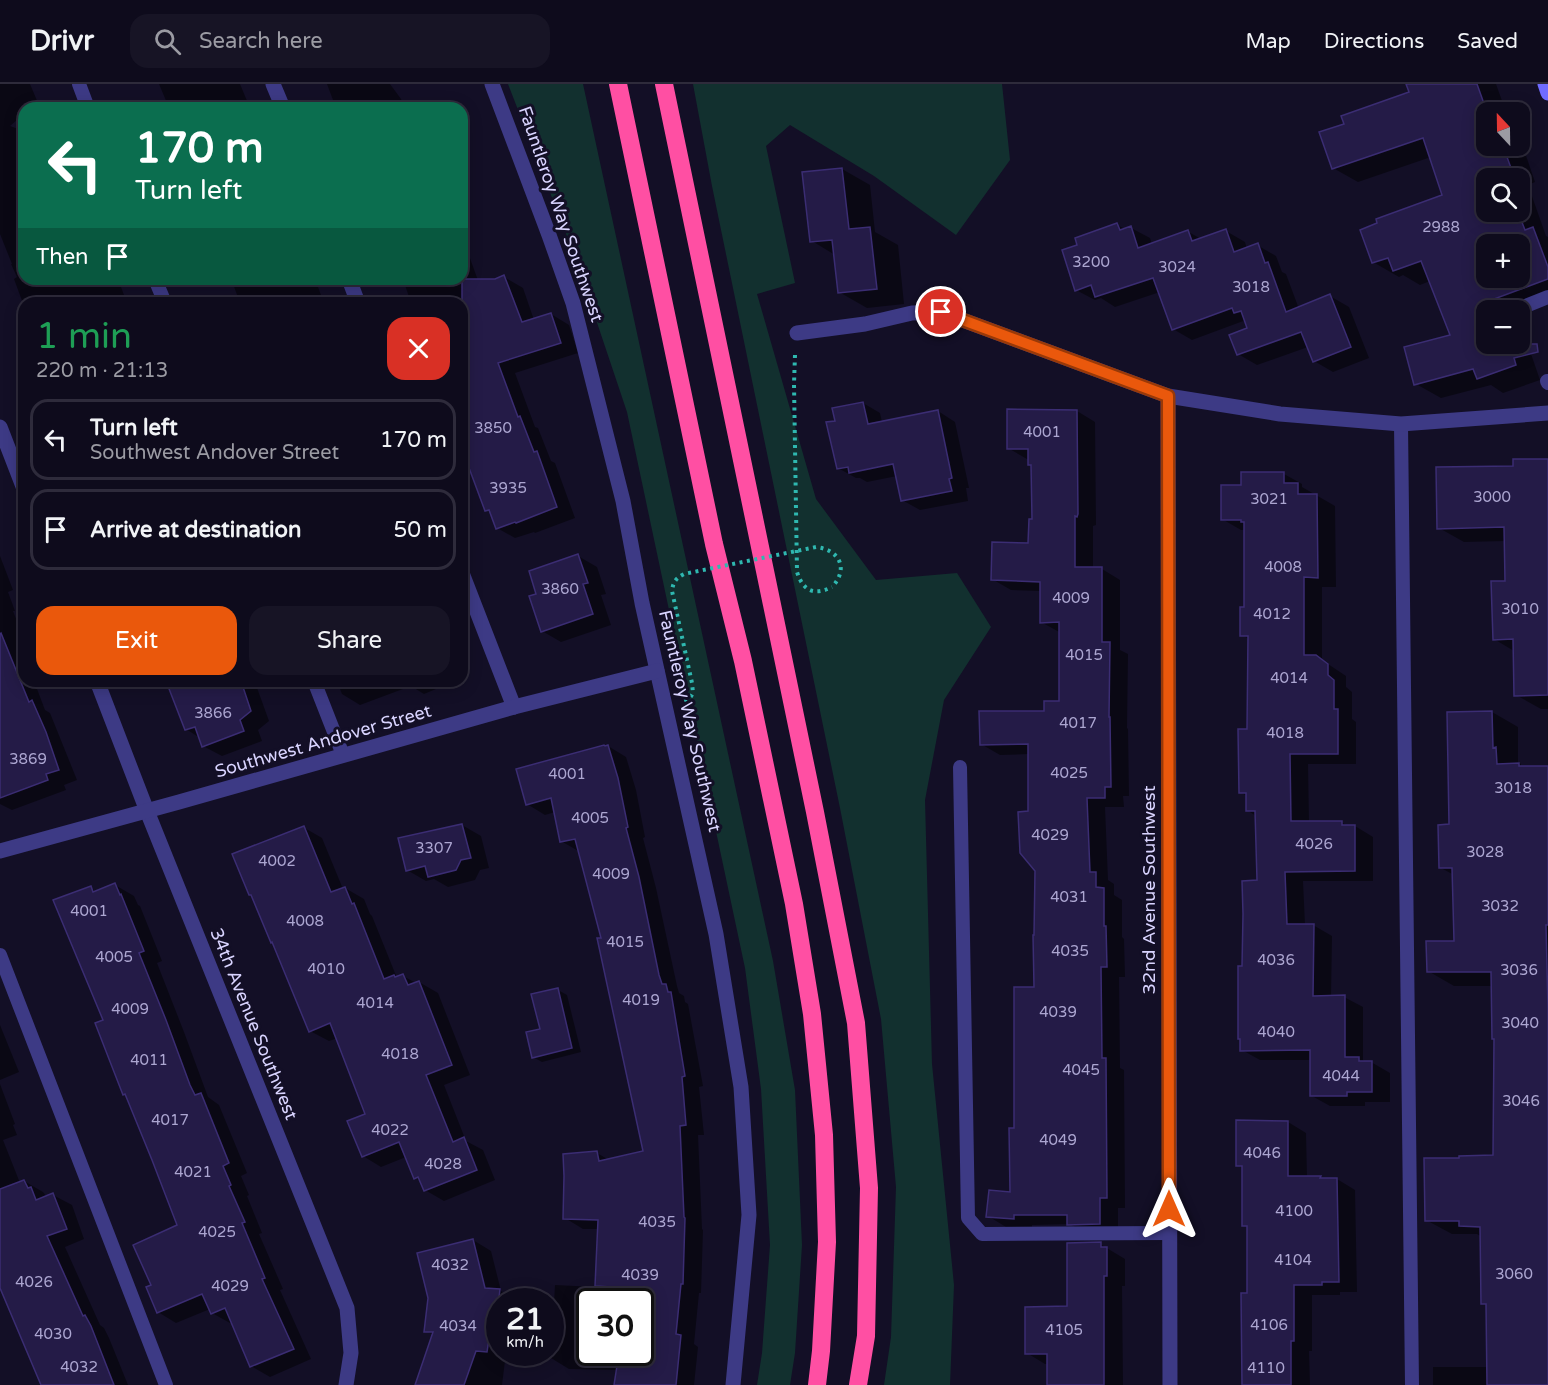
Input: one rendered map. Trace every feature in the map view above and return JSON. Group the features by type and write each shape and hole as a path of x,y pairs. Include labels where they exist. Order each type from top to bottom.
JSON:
{"highway":[{"path":"618,84 714,544 743,661 792,892 812,1014 824,1136 827,1242 817,1385"},
{"path":"664,84 856,1023 869,1188 866,1336 858,1385"}],"main road":[{"path":"1545,84 1548,93"}],"street":[{"path":"273,84 280,102"},
{"name":"Fauntleroy Way Southwest","path":"492,84 573,303 623,501 642,603 716,934 741,1087 749,1215 733,1385"},
{"path":"796,333 865,324 912,313 941,312 1168,396 1280,414 1401,424 1548,413"},
{"name":"32nd Avenue Southwest","path":"1168,396 1170,1385"},
{"path":"0,427 18,474"},
{"path":"468,588 514,707"},
{"name":"Southwest Andover Street","path":"0,851 514,707 657,671"},
{"name":"34th Avenue Southwest","path":"99,687 347,1308 351,1353 346,1385"}],"lane":[{"path":"79,84 86,102"},
{"path":"1530,304 1548,297"},
{"path":"1401,424 1412,1385"},
{"path":"316,687 343,755"},
{"path":"960,767 968,1218 982,1234 1169,1233"},
{"path":"0,955 166,1385"}],"path":[{"path":"684,700 690,698 693,693 672,591 677,578 684,574 816,547 825,548 834,553 839,560 841,570 839,580 824,591 813,591 805,587 797,572 794,369"}],"green space":[{"path":"508,84 583,84 773,961 795,1090 802,1245 795,1353 790,1385 757,1385 762,1353 770,1245 761,1089 745,968 627,412 575,257"},
{"path":"693,84 1002,84 1010,160 956,235 874,176 790,125 766,146 795,283 757,294 816,499 876,580 957,573 991,627 944,700 925,800 932,1064 954,1285 950,1385 884,1385 891,1337 896,1187 881,1019"}],"building":[{"path":"1406,84 1477,84 1483,102 1476,102 1476,156 1507,156 1511,168 1476,168 1476,222 1522,222 1525,230 1533,227 1548,267 1548,279 1530,286 1530,234 1476,234 1476,288 1524,288 1491,300 1476,300 1476,354 1530,354 1514,358 1516,365 1477,379 1473,369 1414,385 1404,347 1450,335 1421,261 1393,271 1388,258 1372,263 1360,230 1377,223 1376,219 1442,195 1423,138 1332,169 1319,132 1344,124 1341,116 1409,92"},
{"path":"842,168 849,229 870,227 877,289 838,293 832,240 810,242 802,172"},
{"path":"1117,223 1120,230 1131,226 1138,248 1188,230 1192,241 1226,229 1234,252 1258,243 1265,263 1268,262 1286,312 1330,294 1351,347 1313,362 1301,332 1237,355 1229,335 1247,328 1241,311 1234,313 1232,308 1172,330 1153,278 1095,297 1091,285 1075,291 1062,250 1077,245 1075,238"},
{"path":"504,275 522,322 551,313 561,343 498,363 518,417 520,416 534,452 537,451 557,507 496,529 489,510 485,511 468,465 468,297 462,297 462,285 468,285 468,279 495,279"},
{"path":"1530,344 1537,344 1538,352 1530,354"},
{"path":"863,402 868,424 938,410 952,478 949,479 952,491 901,501 893,464 849,473 848,467 837,469 826,422 835,421 832,408"},
{"path":"1007,409 1077,410 1078,514 1077,517 1075,516 1075,567 1102,567 1102,642 1110,642 1111,787 1105,787 1105,798 1087,798 1090,872 1096,872 1096,887 1104,888 1104,926 1106,926 1107,967 1101,967 1102,1058 1106,1058 1107,1198 1100,1198 1100,1224 1067,1225 1067,1215 1014,1215 1014,1219 986,1217 989,1190 1010,1192 1009,1128 1014,1128 1014,987 1034,987 1035,871 1020,853 1018,812 1028,811 1028,744 980,745 979,711 1044,711 1044,701 1059,701 1059,622 1040,623 1040,582 991,580 992,542 1028,543 1029,519 1032,519 1031,465 1028,465 1028,449 1007,449"},
{"path":"1513,459 1548,459 1548,695 1514,696 1513,639 1493,640 1491,581 1505,581 1504,527 1437,529 1436,467 1513,466"},
{"path":"1241,472 1284,472 1284,483 1298,483 1298,494 1317,494 1318,578 1304,577 1304,655 1316,655 1328,664 1328,675 1334,680 1334,709 1338,709 1338,754 1290,754 1291,821 1342,821 1342,825 1355,825 1355,871 1285,872 1287,924 1314,924 1313,996 1345,995 1345,1057 1359,1057 1359,1061 1372,1061 1372,1092 1347,1092 1347,1096 1310,1096 1310,1050 1240,1051 1238,966 1242,966 1242,881 1257,880 1255,811 1246,811 1246,793 1239,793 1238,729 1247,729 1248,636 1240,636 1240,607 1244,607 1244,522 1221,520 1221,485 1241,485"},
{"path":"578,554 588,583 583,584 593,614 541,632 529,596 536,594 529,571"},
{"path":"0,634 18,675 18,687 23,687 29,702 32,700 59,770 46,774 48,780 0,798"},
{"path":"168,687 243,687 251,711 240,720 244,731 202,747 195,727 185,730"},
{"path":"1492,711 1493,748 1496,747 1497,764 1519,763 1519,766 1548,766 1548,925 1546,925 1548,1385 1487,1385 1486,1304 1481,1304 1480,1227 1459,1226 1459,1221 1425,1221 1424,1158 1493,1155 1494,1039 1492,1039 1491,972 1427,972 1426,941 1454,941 1452,868 1439,868 1438,825 1449,824 1447,712"},
{"path":"608,745 618,778 628,827 626,828 639,877 659,975 662,984 666,984 668,992 671,992 685,1076 682,1077 686,1125 680,1126 685,1218 683,1284 681,1284 676,1334 681,1335 676,1385 614,1385 617,1366 654,1366 654,1288 595,1286 598,1220 563,1219 563,1154 597,1151 599,1161 643,1151 597,938 601,938 575,839 560,842 551,798 526,805 516,769"},
{"path":"462,824 471,858 461,860 456,870 428,877 425,866 406,871 398,838"},
{"path":"304,826 331,892 345,887 352,904 354,903 384,979 403,974 408,985 419,981 452,1065 426,1075 453,1142 464,1137 477,1170 424,1191 418,1177 414,1179 399,1142 362,1157 347,1121 365,1114 330,1023 309,1032 232,854"},
{"path":"115,883 144,951 139,953 190,1085 195,1095 201,1093 229,1163 223,1166 231,1185 229,1186 265,1278 262,1279 294,1349 250,1367 225,1308 211,1314 202,1294 157,1313 146,1287 151,1285 133,1245 177,1225 95,1023 103,1020 53,900 91,886 93,892"},
{"path":"558,988 572,1048 532,1058 526,1032 540,1029 531,994"},
{"path":"1236,1120 1288,1121 1288,1176 1337,1178 1339,1282 1322,1282 1322,1285 1294,1285 1291,1385 1242,1385 1241,1293 1247,1293 1247,1226 1242,1226 1242,1166 1236,1166"},
{"path":"24,1180 28,1188 31,1187 36,1200 53,1193 67,1229 47,1236 83,1316 85,1315 91,1326 114,1385 41,1385 0,1288 0,1189"},
{"path":"473,1239 486,1288 486,1352 476,1351 464,1385 415,1385 433,1332 424,1332 428,1298 417,1253"},
{"path":"1101,1242 1101,1247 1107,1247 1107,1276 1104,1276 1104,1385 1047,1385 1047,1354 1025,1354 1025,1307 1067,1306 1067,1243"}],"route":[{"path":"941,312 1168,396 1169,1209"}]}
